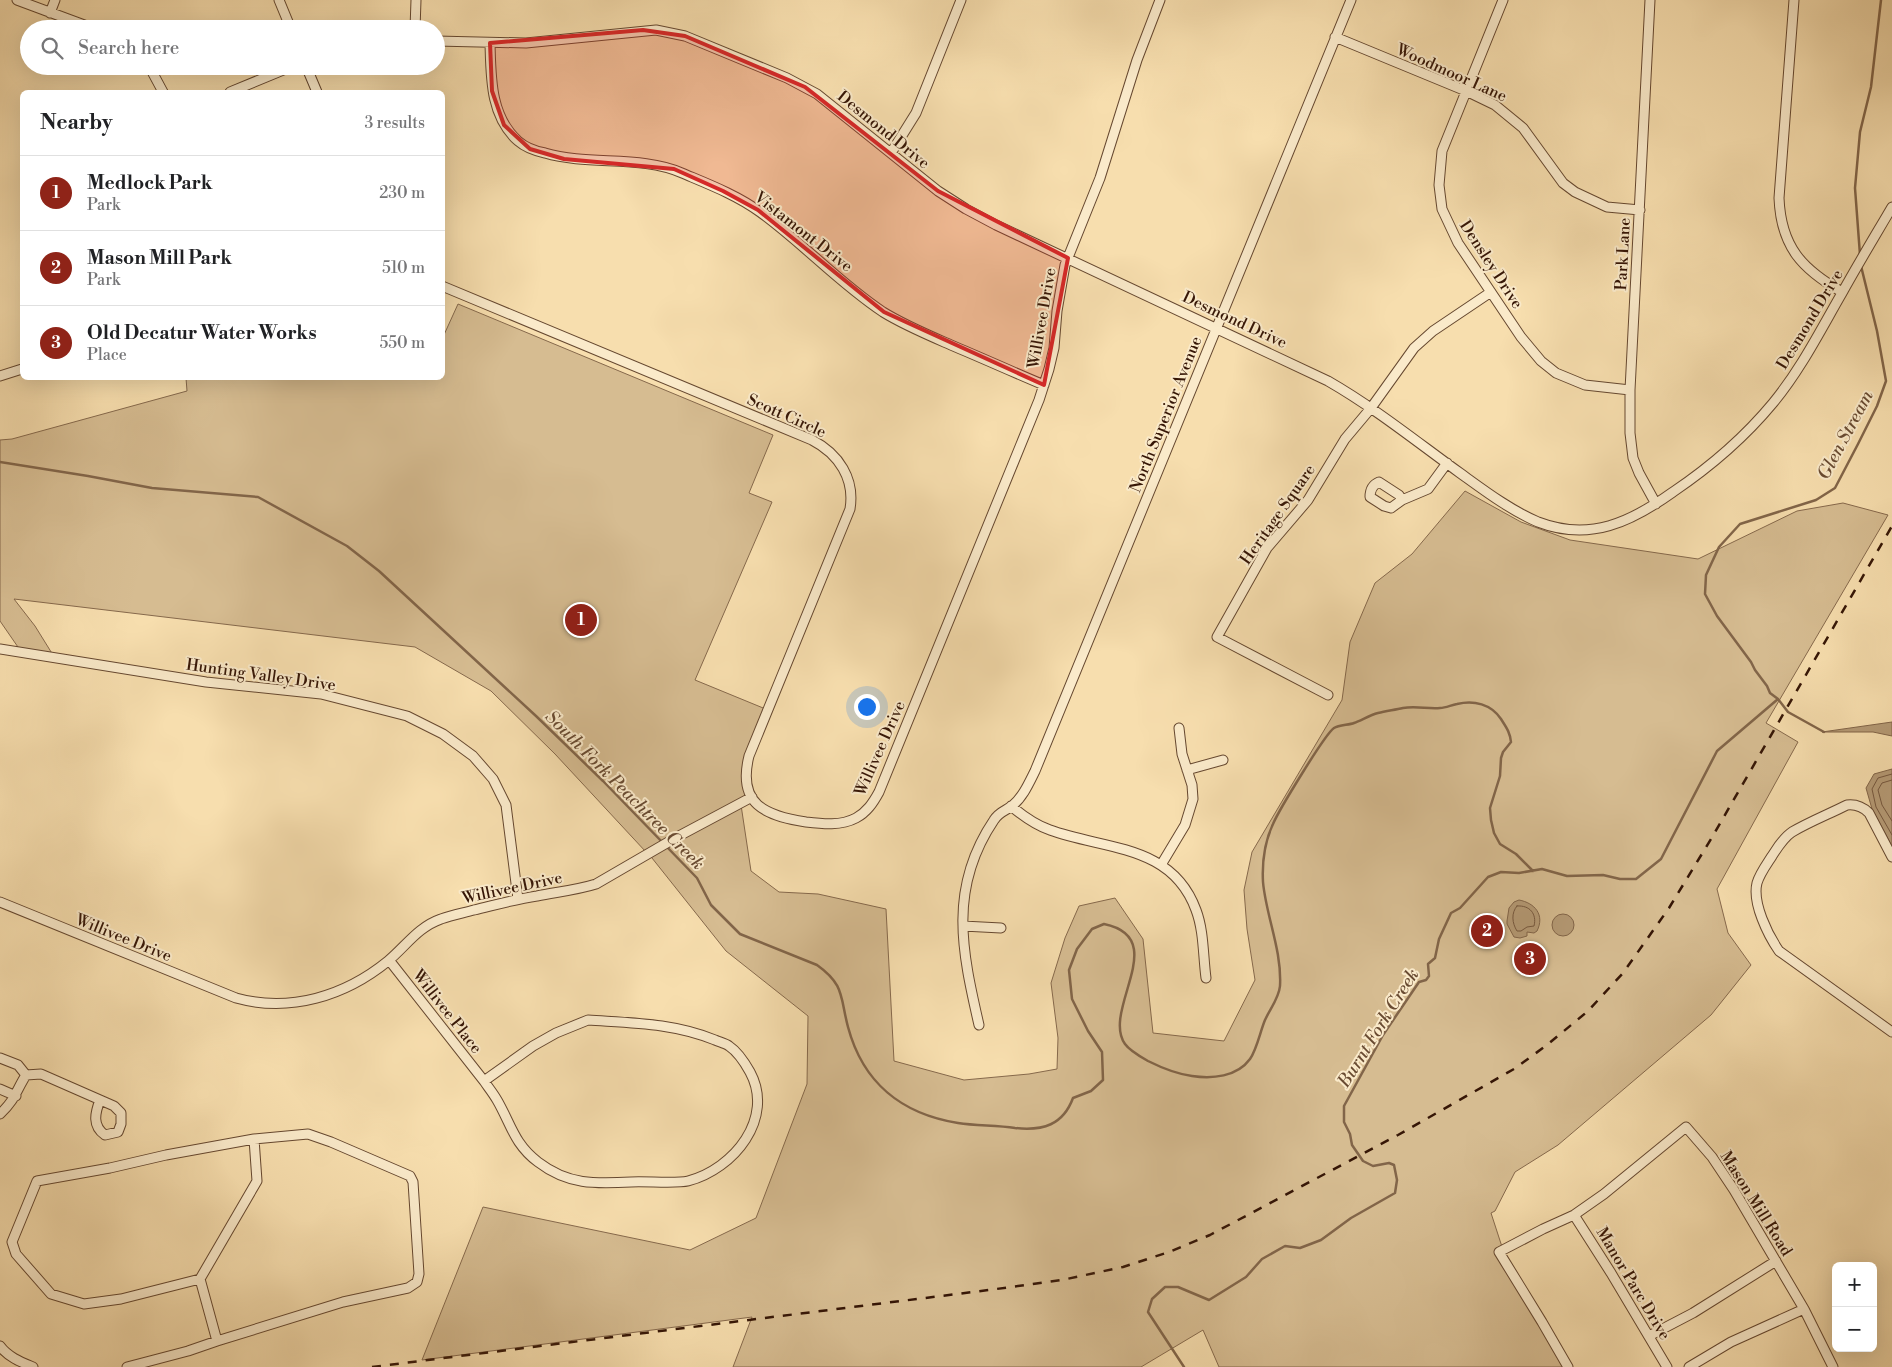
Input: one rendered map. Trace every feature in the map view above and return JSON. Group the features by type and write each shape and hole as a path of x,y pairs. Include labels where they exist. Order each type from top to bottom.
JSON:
{"street":[{"path":"17,0 70,20"},
{"path":"50,13 55,0"},
{"path":"279,0 287,20"},
{"path":"415,20 416,0"},
{"path":"891,153 916,113 961,0"},
{"name":"Willivee Drive","path":"0,902 215,990 252,1002 292,1003 344,989 362,980 389,960 414,935 441,919 518,899 596,884 677,837 752,797 760,807 773,816 820,824 834,824 854,819 870,807 879,792 1044,385 1054,348 1062,278 1068,258 1100,178 1137,60 1160,0"},
{"name":"North Superior Avenue","path":"979,1025 966,967 963,926 965,891 977,853 995,818 1011,806 1024,792 1035,771 1350,0"},
{"name":"Densley Drive","path":"1503,0 1442,152 1439,172 1440,197 1446,220 1490,292 1527,346 1548,368 1585,386 1630,390"},
{"name":"Park Lane","path":"1650,0 1630,390 1630,434 1633,458 1656,504"},
{"path":"1794,0 1779,198 1780,217 1784,233 1797,257 1816,276 1842,292"},
{"name":"Desmond Drive","path":"445,41 526,43 656,30 684,36 787,78 805,87 827,102 938,191 966,209 996,225 1328,381 1371,408 1510,507 1537,521 1561,529 1588,530 1628,520 1656,504 1707,468 1733,446 1767,410 1807,356 1892,207"},
{"name":"Woodmoor Lane","path":"1335,37 1466,91 1495,105 1515,120 1563,182 1575,192 1607,207 1640,210"},
{"name":"Vistamont Drive","path":"490,43 492,91 504,124 518,141 530,149 564,159 639,164 674,170 723,191 758,210 797,240 851,288 884,312 932,336 1044,385"},
{"path":"154,75 162,90"},
{"path":"235,90 271,75"},
{"path":"310,75 316,90"},
{"name":"Scott Circle","path":"445,287 812,440 827,449 842,465 850,486 850,509 749,756 746,775 752,797"},
{"path":"1371,408 1404,361 1433,330 1490,292"},
{"path":"0,376 20,370"},
{"name":"Heritage Square","path":"1328,695 1217,637 1268,548 1308,500 1340,445 1371,408"},
{"path":"1402,500 1428,489 1446,463"},
{"name":"Hunting Valley Drive","path":"0,650 206,682 321,694 407,716 443,734 473,756 493,778 506,804 518,899"},
{"path":"1161,865 1180,834 1192,807 1192,785 1182,754 1179,728"},
{"path":"1186,770 1223,760"},
{"path":"1892,857 1869,813 1865,809 1853,804 1847,805 1790,833 1780,844 1763,871 1757,883 1756,897 1773,943 1779,951 1892,1032"},
{"path":"1011,806 1033,822 1052,830 1130,850 1161,865 1181,884 1194,906 1201,930 1206,978"},
{"path":"963,926 1001,928"},
{"name":"Willivee Place","path":"389,960 497,1099 515,1138 538,1162 564,1177 593,1184 688,1181 716,1168 742,1146 753,1128 758,1106 756,1083 744,1062 729,1046 703,1035 661,1024 588,1020 556,1033 533,1046 484,1081"},
{"path":"0,1058 18,1065 26,1075"},
{"path":"0,1114 16,1096 18,1086 26,1075 40,1074 100,1100"},
{"path":"0,1089 16,1096"},
{"name":"Mason Mill Road","path":"1568,1367 1499,1252 1574,1215 1604,1194 1686,1127 1712,1157 1734,1190 1804,1309 1833,1367"},
{"path":"127,1367 188,1351 343,1302 408,1288 417,1282 419,1274 410,1176 308,1134 254,1140 166,1155 110,1168 37,1181 12,1242 16,1254 51,1294 84,1304 121,1299 200,1279 257,1181 254,1140"},
{"name":"Manor Parc Drive","path":"1574,1215 1667,1367"},
{"path":"1649,1336 1692,1313 1776,1261"},
{"path":"200,1279 218,1340"},
{"path":"1689,1367 1731,1342 1804,1309"},
{"path":"0,1346 18,1361 33,1367"}],"highlighted area":[{"path":"643,30 685,36 805,87 938,191 1068,258 1044,385 884,312 758,210 723,191 674,169 564,159 530,149 504,125 492,91 490,43"}],"shaded area":[{"path":"458,304 773,435 749,493 772,502 695,680 768,710 747,764 752,797 646,852 555,754 491,691 415,647 14,599 35,626 53,655 20,650 0,621 0,440 12,439 187,391 186,380 445,380 445,333"},
{"path":"1465,491 1521,522 1570,540 1698,559 1797,511 1843,503 1888,515 1766,723 1798,742 1717,889 1728,933 1751,965 1711,1015 1558,1145 1515,1172 1495,1211 1491,1213 1505,1256 1564,1367 1219,1367 1203,1330 1141,1367 733,1367 752,1317 422,1360 483,1207 690,1250 756,1218 807,1084 808,1016 726,951 648,853 741,805 751,871 779,892 818,894 886,909 894,1061 964,1080 1029,1074 1057,1069 1058,1038 1051,983 1065,938 1079,906 1115,898 1143,939 1153,1033 1224,1041 1255,980 1247,929 1244,890 1252,852 1342,700 1350,642 1375,583 1412,554"}],"water":[{"path":"1892,722 1892,736 1873,732 1822,732"},
{"path":"1892,769 1892,846 1872,809 1866,788 1874,774"},
{"path":"1519,900 1534,907 1540,920 1537,931 1534,933 1527,932 1527,936 1520,938 1514,937 1507,924 1509,908 1514,902"},
{"path":"1559,914 1567,914 1574,921 1574,929 1567,936 1559,936 1552,929 1552,921"}],"waterway":[{"name":"Glen Stream","path":"1860,255 1855,188 1860,132 1871,87 1881,0"},
{"name":"Glen Stream","path":"1778,699 1770,693 1751,662 1717,616 1705,594 1706,575 1719,547 1740,524 1816,500 1835,488 1858,444 1877,406 1886,381 1877,331 1861,266"},
{"name":"South Fork Peachtree Creek","path":"0,462 152,488 258,497 347,546 379,571 536,716 603,781 697,878 711,905 740,934 817,965 826,972 837,985 855,1047 875,1080 888,1093 903,1103 919,1112 938,1119 972,1125 1025,1129 1043,1127 1058,1120 1069,1107 1073,1098 1091,1091 1103,1080 1102,1052 1088,1031 1072,999 1069,970 1077,949 1092,929 1104,924 1123,932 1133,944 1134,959 1121,1013 1120,1030 1127,1047 1139,1056 1159,1066 1192,1076 1216,1077 1231,1073 1245,1065 1255,1050 1265,1020 1276,999 1280,986 1279,959 1263,882 1266,845 1273,824 1302,773 1329,733 1336,727 1354,723 1378,713 1408,707 1442,708 1463,703 1476,703 1492,710 1506,727 1511,742 1501,758 1500,776 1490,808 1494,833 1500,844 1516,854 1533,871"},
{"name":"South Fork Peachtree Creek","path":"1778,699 1788,712 1824,732"},
{"name":"Burnt Fork Creek","path":"1184,1367 1148,1312 1152,1299 1165,1287 1178,1287 1209,1300 1246,1277 1262,1259 1285,1246 1300,1248 1321,1240 1351,1218 1395,1193 1397,1180 1394,1165 1389,1163 1373,1166 1363,1161 1352,1145 1350,1134 1344,1122 1344,1106 1383,1035 1419,982 1426,980 1429,976 1428,964 1435,958 1439,939 1451,913 1460,908 1488,877 1501,872 1519,873 1542,869 1567,876 1603,875 1620,879 1636,879 1661,859 1717,751 1778,699"}],"railway":[{"path":"372,1367 989,1290 1062,1280 1123,1267 1169,1252 1210,1235 1398,1135 1514,1069 1588,1011 1623,973 1669,908 1711,839 1892,526"}],"place":[{"name":"Medlock Park","path":"581,620"},
{"name":"Mason Mill Park","path":"1487,931"},
{"name":"Old Decatur Water Works","path":"1530,959"}]}
